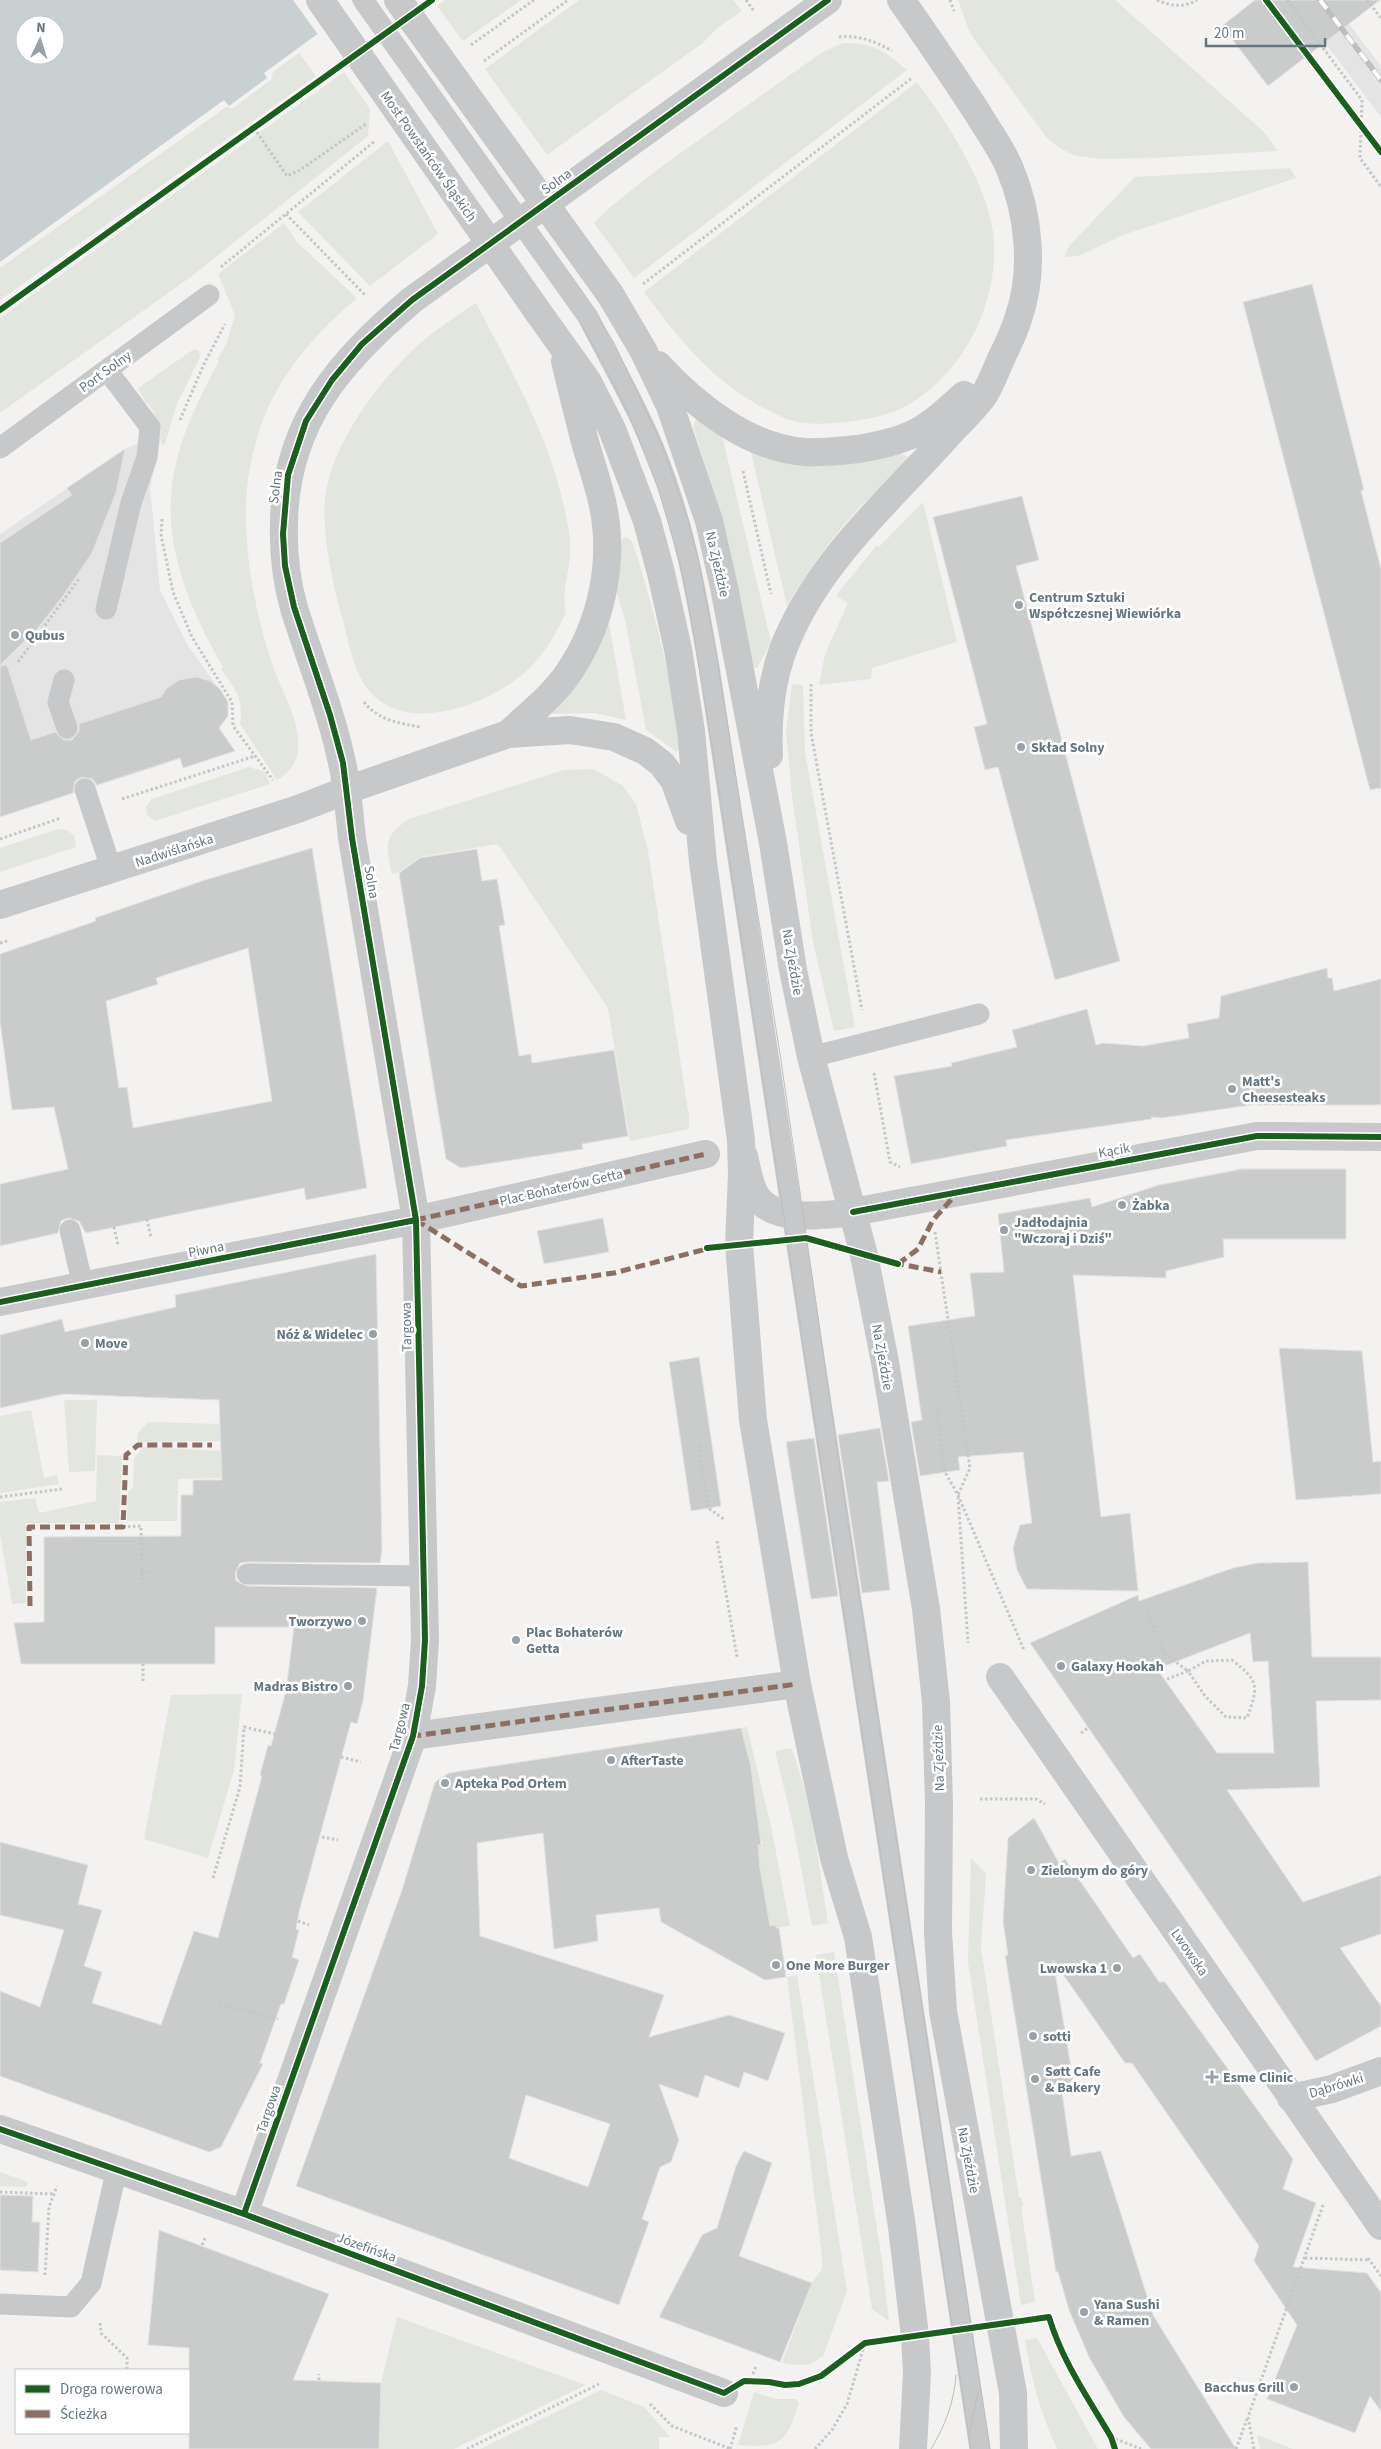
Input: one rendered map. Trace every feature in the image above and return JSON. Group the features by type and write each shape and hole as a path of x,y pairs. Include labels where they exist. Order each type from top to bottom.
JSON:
{"street":[{"name":"Most Powstańców Śląskich","path":"320,0 561,345"},
{"name":"Na Zjeździe","path":"398,0 610,294 643,350 670,406 709,521 724,587 772,843 793,970 811,1057 853,1212 885,1362 926,1609 936,1702 939,1804 938,1932 943,2011 1013,2393 1014,2449"},
{"name":"Solna","path":"416,1220 352,838 343,762 330,715 294,607 285,566 283,534 285,494 292,462 306,421 318,400 362,344 412,300 828,0"},
{"path":"772,843 768,723 771,693 781,653 791,629 824,576 866,523 985,394 1010,338 1024,298 1028,261 1024,223 1016,184 1002,153 942,57 900,0"},
{"path":"643,350 675,384 733,427 770,444 804,452 840,451 868,447 904,438 940,417 975,386 1010,338"},
{"path":"508,734 549,696 568,673 582,651 600,608 605,572 607,541 602,499 561,345"},
{"path":"561,345 588,382 612,430 647,521 678,649 691,731 703,862 741,1140 740,1244 749,1388 797,1684 834,1858 858,1937 896,2188 917,2373 913,2449"},
{"path":"508,734 570,730 614,737 646,751 662,764 674,780 703,862"},
{"name":"Nadwiślańska","path":"0,906 298,809 508,734"},
{"name":"Kącik","path":"741,1140 756,1195 766,1206 778,1213 820,1215 853,1212 1257,1136 1381,1137"},
{"name":"Plac Bohaterów Getta","path":"416,1220 706,1154"},
{"name":"Piwna","path":"0,1302 416,1220"},
{"name":"Targowa","path":"244,2214 412,1736 422,1686 424,1576 416,1220"},
{"name":"Lwowska","path":"1000,1677 1381,2226"},
{"path":"412,1736 797,1684"},
{"name":"Dąbrówki","path":"1291,2098 1332,2089 1381,2070"},
{"name":"Józefińska","path":"0,2129 117,2168 244,2214 724,2393"}],"lane":[{"path":"363,0 588,317 638,414 665,477 689,554 709,667 793,1213 980,2449"},
{"name":"Port Solny","path":"0,448 209,295"},
{"path":"106,609 131,503 147,457 150,427 107,370"},
{"path":"64,680 58,702 67,728"},
{"path":"89,799 112,870"},
{"path":"811,1057 868,1044 979,1014"},
{"path":"70,1230 84,1286"},
{"path":"247,1574 424,1576"},
{"path":"0,2304 71,2307 91,2283 117,2168"}],"path":[{"path":"475,42 534,0"},
{"path":"483,62 568,0"},
{"path":"1157,0 1166,4 1180,6 1197,0"},
{"path":"1287,0 1362,100 1360,158 1381,188"},
{"path":"1367,0 1381,18"},
{"path":"834,38 855,36 870,40 899,56"},
{"path":"641,286 910,80"},
{"path":"1352,114 1370,136"},
{"path":"254,128 286,176 300,170 368,123"},
{"path":"209,295 206,279 382,135"},
{"path":"286,214 367,298"},
{"path":"360,304 375,292"},
{"path":"180,422 204,364 228,319"},
{"path":"733,427 777,621 791,629"},
{"path":"162,515 161,535 173,592 192,637 232,702 233,726 277,787"},
{"path":"811,675 811,733 890,1162 904,1170"},
{"path":"360,695 365,703 381,717 399,724 421,727"},
{"path":"330,715 365,703"},
{"path":"0,839 89,799 255,756"},
{"path":"0,943 9,940"},
{"path":"934,1228 970,1468 958,1495 968,1643"},
{"path":"939,1328 950,1326"},
{"path":"937,1410 945,1472 958,1495 1021,1646 1027,1654"},
{"path":"699,1445 708,1508 725,1520"},
{"path":"0,1497 62,1489"},
{"path":"123,1527 142,1526 142,1585"},
{"path":"717,1541 737,1660"},
{"path":"135,1573 153,1572"},
{"path":"1147,1612 1165,1654 1188,1671 1205,1696 1226,1717 1247,1718 1256,1695 1251,1674 1232,1660 1206,1661 1188,1671 1165,1680"},
{"path":"142,1682 143,1664"},
{"path":"1076,1725 1087,1741"},
{"path":"213,1878 240,1787 244,1727 274,1734"},
{"path":"1081,1732 1089,1727"},
{"path":"341,1757 360,1762"},
{"path":"322,1837 338,1840"},
{"path":"298,1921 312,1926"},
{"path":"219,2004 310,2028"},
{"path":"40,2280 47,2273 49,2207 57,2185"},
{"path":"0,2192 54,2194"},
{"path":"1236,2449 1325,2199"},
{"path":"202,2246 205,2238"},
{"path":"1305,2258 1370,2260"},
{"path":"91,2283 98,2304 101,2333 127,2358 126,2369"},
{"path":"815,2449 832,2430 847,2404 865,2343"},
{"path":"319,2374 319,2380"},
{"path":"724,2393 744,2381 760,2381"},
{"path":"468,2449 599,2384"},
{"path":"1248,2417 1254,2449"},
{"path":"1111,2436 1141,2449"}],"shaded area":[{"path":"0,0 364,0 264,73 267,78 229,106 224,100 0,262"},
{"path":"445,0 521,0 463,41 437,6"},
{"path":"579,0 733,0 742,11 716,29 704,42 547,155 485,69"},
{"path":"958,0 1115,0 1263,131 1278,151 1102,159 1076,156 1061,149 1047,138 974,39 967,26"},
{"path":"1333,3 1381,66 1381,117 1302,12"},
{"path":"843,43 862,44 878,49 907,70 634,278 594,223 609,208 661,167 821,53"},
{"path":"299,53 316,76 0,300 0,268 226,107 233,108 271,80 273,72"},
{"path":"344,72 370,109 368,136 192,276 0,413 0,318"},
{"path":"917,82 942,117 966,157 985,199 991,220 994,240 994,265 990,290 983,314 959,358 943,377 925,394 904,407 868,419 846,422 814,424 789,420 739,393 704,364 644,292"},
{"path":"388,141 438,234 370,286 298,212"},
{"path":"1290,168 1296,178 1123,235 1079,256 1064,257 1069,246 1135,177"},
{"path":"284,223 298,243 357,298 319,334 288,373 275,394 265,416 256,440 250,467 246,517 250,571 267,649 295,721 298,741 298,751 294,764 288,772 277,780 240,724 241,707 237,694 221,669 223,667 202,628 185,586 173,542 171,497 181,444 194,410 226,345 235,315 218,274"},
{"path":"476,303 530,409 542,436 561,492 570,538 564,598 566,612 542,654 532,666 500,690 460,708 417,713 398,710 380,701 371,693 364,684 354,663 338,603 328,552 325,516 327,486 340,448 350,429 361,411 387,378 422,342 444,324"},
{"path":"194,349 199,351 200,357 177,404 165,444 161,445 161,433 157,418 138,388"},
{"path":"696,419 722,435 771,642 757,668 753,668 721,514 693,427"},
{"path":"162,433 150,488 160,590 187,644 228,702 228,716 219,728 235,751 183,768 180,759 0,817 0,534 125,449"},
{"path":"750,448 899,453 908,457 898,472 857,510 837,533 819,556 787,606"},
{"path":"923,502 957,642 872,668 871,679 819,685 825,654 848,603 838,597 837,594 877,545 879,547"},
{"path":"627,537 632,542 637,556 663,651 673,699 679,748 677,752 646,730 625,619 616,591 621,542 623,538"},
{"path":"609,623 626,720 595,713 550,714 598,646"},
{"path":"792,684 803,685 805,752 855,1027 834,1031 813,942 792,796 786,732"},
{"path":"249,767 265,772 270,784 155,821 147,815 146,806 152,799"},
{"path":"594,769 623,786 636,804 648,851 689,1117 689,1129 630,1141 608,1008 498,844 420,857 397,873 392,874 388,856 388,842 391,836 409,819 564,770"},
{"path":"58,829 66,830 74,835 76,847 0,872 0,848"},
{"path":"64,1400 97,1400 95,1471 69,1472"},
{"path":"31,1410 44,1478 57,1475 59,1484 0,1493 0,1416"},
{"path":"148,1422 222,1424 221,1441 137,1442 138,1433"},
{"path":"144,1447 221,1451 221,1478 178,1479 177,1521 127,1521 128,1492 133,1487 134,1458"},
{"path":"97,1455 122,1456 119,1523 26,1523 26,1603 12,1604 0,1534 0,1502 35,1498 39,1513 96,1501"},
{"path":"242,1694 234,1770 208,1858 144,1839 171,1695"},
{"path":"747,1727 771,1826 790,1926 776,1928 775,1925 770,1926 756,1845 763,1844 762,1841 756,1842 756,1809 751,1770 741,1728"},
{"path":"791,1748 810,1812 828,1923 812,1926 792,1821 775,1751"},
{"path":"971,1858 986,1874 981,1948 1019,2197 1022,2198 1023,2206 1021,2207 1035,2302 1021,2305 968,1962"},
{"path":"834,1952 882,2261 889,2321 872,2309 816,1955"},
{"path":"797,1975 847,2291 823,2356 810,2364 798,2365 782,2363 812,2283 822,2269 822,2256 787,1977"},
{"path":"0,2172 28,2182 26,2187 0,2186"},
{"path":"397,2317 586,2385 454,2449 379,2449 381,2383"},
{"path":"1037,2338 1098,2449 1057,2449 1041,2409 1027,2354 1025,2340"},
{"path":"601,2390 644,2407 670,2437 659,2437 659,2449 480,2449"},
{"path":"754,2392 776,2399 796,2399 799,2404 786,2434 781,2440 765,2445 738,2445"},
{"path":"1257,2435 1293,2449 1260,2449"}],"pier":[{"path":"293,0 367,0 319,36"}],"building":[{"path":"1255,0 1380,0 1268,86 1222,26"},
{"path":"1312,284 1364,490 1361,491 1381,569 1381,788 1370,790 1243,302"},
{"path":"125,449 116,493 92,553 63,596 37,629 0,665 0,543 72,495 67,488"},
{"name":"Skład Solny","path":"1022,496 1039,560 1016,566 1120,961 1055,980 998,767 985,770 974,727 987,724 933,517"},
{"path":"7,665 31,740 55,732 64,740 72,740 79,731 79,724 161,697 166,689 179,680 197,677 210,681 220,689 228,702 228,716 219,728 235,751 183,768 180,758 97,785 93,779 82,777 75,781 73,793 0,817 0,666"},
{"path":"312,848 367,1188 306,1200 304,1188 86,1233 79,1221 68,1218 61,1221 58,1233 0,1246 0,1184 68,1169 54,1107 12,1110 0,1021 0,954 96,921 95,918 205,880","holes":["248,948 272,1101 133,1128 127,1087 119,1088 106,1001 158,984 156,978"]},
{"path":"477,849 482,881 497,879 505,925 499,926 519,1056 531,1054 532,1063 614,1050 628,1136 582,1144 583,1149 461,1168 446,1159 399,873 420,858"},
{"path":"1327,968 1328,978 1332,978 1334,991 1381,979 1381,1105 1251,1105 1161,1118 1151,1117 1152,1119 1006,1140 1007,1146 911,1164 894,1076 952,1066 951,1063 1017,1047 1012,1030 1087,1009 1096,1045 1103,1043 1143,1046 1189,1038 1187,1024 1219,1018 1221,996"},
{"path":"1242,1169 1346,1169 1346,1239 1223,1239 1224,1257 1166,1271 1166,1278 1073,1275 1101,1517 1130,1513 1138,1591 1027,1589 1017,1570 1013,1548 1020,1525 1032,1523 1023,1452 958,1457 960,1470 920,1476 911,1422 922,1420 908,1326 975,1316 970,1273 1004,1272 998,1214 1090,1198 1092,1207 1159,1185"},
{"path":"603,1218 609,1252 544,1264 537,1231"},
{"path":"376,1254 382,1549 380,1563 247,1562 240,1563 235,1573 236,1581 247,1586 377,1588 363,1701 357,1724 351,1722 299,1912 296,1929 299,1930 292,1957 299,1960 284,2004 281,2004 260,2063 263,2064 221,2147 209,2152 0,2076 0,1991 40,2007 64,1930 0,1915 0,1842 88,1865 78,1904 102,1910 84,1966 102,1972 92,2003 161,2025 194,1931 218,1938 262,1776 260,1775 268,1745 271,1746 286,1691 294,1627 215,1627 215,1664 21,1664 14,1623 44,1622 44,1537 181,1536 181,1495 193,1495 193,1480 222,1480 219,1400 63,1394 0,1408 0,1335 62,1319 65,1332 176,1307 175,1295"},
{"path":"1279,1348 1362,1351 1373,1462 1381,1461 1381,1494 1296,1500"},
{"path":"699,1357 721,1506 691,1511 669,1362"},
{"path":"880,1428 889,1481 877,1482 890,1590 862,1593 838,1435"},
{"path":"814,1438 838,1596 811,1599 786,1442"},
{"path":"1308,1562 1312,1657 1381,1657 1381,1700 1316,1701 1320,1787 1227,1790 1303,1902 1381,1875 1381,1934 1340,1948 1381,2006 1381,2026 1316,2061 1030,1643 1138,1595 1139,1601 1233,1568 1258,1563","holes":["1250,1633 1253,1662 1268,1661 1274,1753 1217,1753 1157,1669"]},
{"path":"741,1728 751,1767 761,1845 758,1845 760,1868 770,1926 776,1925 776,1928 779,1928 786,1977 765,1980 661,1922 659,1908 596,1915 598,1941 554,1949 543,1833 477,1843 480,1936 664,1995 649,2037 729,2015 785,2033 768,2081 744,2072 739,2088 705,2075 698,2098 659,2084 679,2140 671,2162 660,2167 642,2219 649,2222 619,2305 296,2186 402,1890 435,1782 449,1773","holes":["526,2095 610,2124 588,2187 509,2158"]},
{"path":"1034,1818 1059,1863 1065,1859 1133,1958 1140,1954 1159,1982 1165,1982 1293,2159 1283,2189 1316,2203 1293,2267 1367,2273 1381,2293 1381,2411 1370,2396 1355,2433 1267,2399 1297,2325 1254,2261 1259,2246 1132,2063 1125,2063 1053,1960 1073,2079 1062,2092 1071,2156 1101,2151 1153,2315 1236,2449 1151,2449 1124,2417 1090,2359 1069,2310 1058,2272 1056,2272 1005,1955 1008,1955 1003,1921 1008,1838"},
{"path":"744,2151 772,2163 739,2256 812,2283 780,2362 659,2317 702,2235 717,2228 736,2166"},
{"path":"0,2195 33,2196 32,2222 40,2222 38,2272 0,2270"},
{"path":"159,2230 329,2294 293,2380 381,2383 379,2449 189,2449 189,2348 148,2345"}],"tram line":[{"path":"352,0 567,299 629,415 658,488 680,563 717,777 971,2449"},
{"path":"373,0 582,291 614,343 662,445 688,521 698,558 717,658 780,1054 846,1511 990,2449"},
{"path":"931,2449 941,2432 948,2414 956,2375"},
{"path":"970,2432 978,2393"}],"railway":[{"path":"1320,0 1381,80"}],"marked path":[{"path":"416,1220 706,1154"},
{"path":"898,1264 918,1249 933,1220 958,1192"},
{"path":"416,1220 521,1286 614,1273 710,1248"},
{"path":"894,1263 941,1272"},
{"path":"30,1606 29,1527 123,1527 126,1455 138,1445 212,1445"},
{"path":"413,1734 413,1736 797,1684"}],"cycle path":[{"path":"0,310 432,0"},
{"path":"244,2214 413,1736 422,1686 425,1640 416,1220 352,838 343,763 330,715 294,607 285,566 283,534 288,475 306,421 332,380 362,344 412,300 828,0"},
{"path":"1266,0 1381,152"},
{"path":"853,1212 1257,1136 1381,1137"},
{"path":"0,1302 416,1220"},
{"path":"707,1248 806,1238 898,1264"},
{"path":"0,2129 244,2214 724,2393 744,2381 785,2385 799,2384 821,2376 865,2343 1049,2317 1068,2364 1111,2437 1115,2449"}],"place":[{"name":"Centrum Sztuki Współczesnej Wiewiórka","path":"1019,605"},
{"name":"Qubus","path":"15,635"},
{"name":"Skład Solny","path":"1021,747"},
{"name":"Matt's Cheesesteaks","path":"1232,1089"},
{"name":"Żabka","path":"1122,1205"},
{"name":"Jadłodajnia \"Wczoraj i Dziś\"","path":"1004,1230"},
{"name":"Nóż & Widelec","path":"373,1334"},
{"name":"Move","path":"85,1343"},
{"name":"Tworzywo","path":"362,1621"},
{"name":"Plac Bohaterów Getta","path":"516,1640"},
{"name":"Galaxy Hookah","path":"1061,1666"},
{"name":"Madras Bistro","path":"348,1686"},
{"name":"AfterTaste","path":"611,1760"},
{"name":"Apteka Pod Orłem","path":"445,1783"},
{"name":"Zielonym do góry","path":"1031,1870"},
{"name":"One More Burger","path":"776,1965"},
{"name":"Lwowska 1","path":"1117,1968"},
{"name":"sotti","path":"1033,2036"},
{"name":"Esme Clinic","path":"1212,2077"},
{"name":"Søtt Cafe & Bakery","path":"1035,2079"},
{"name":"Yana Sushi & Ramen","path":"1084,2312"},
{"name":"Bacchus Grill","path":"1294,2387"}]}
